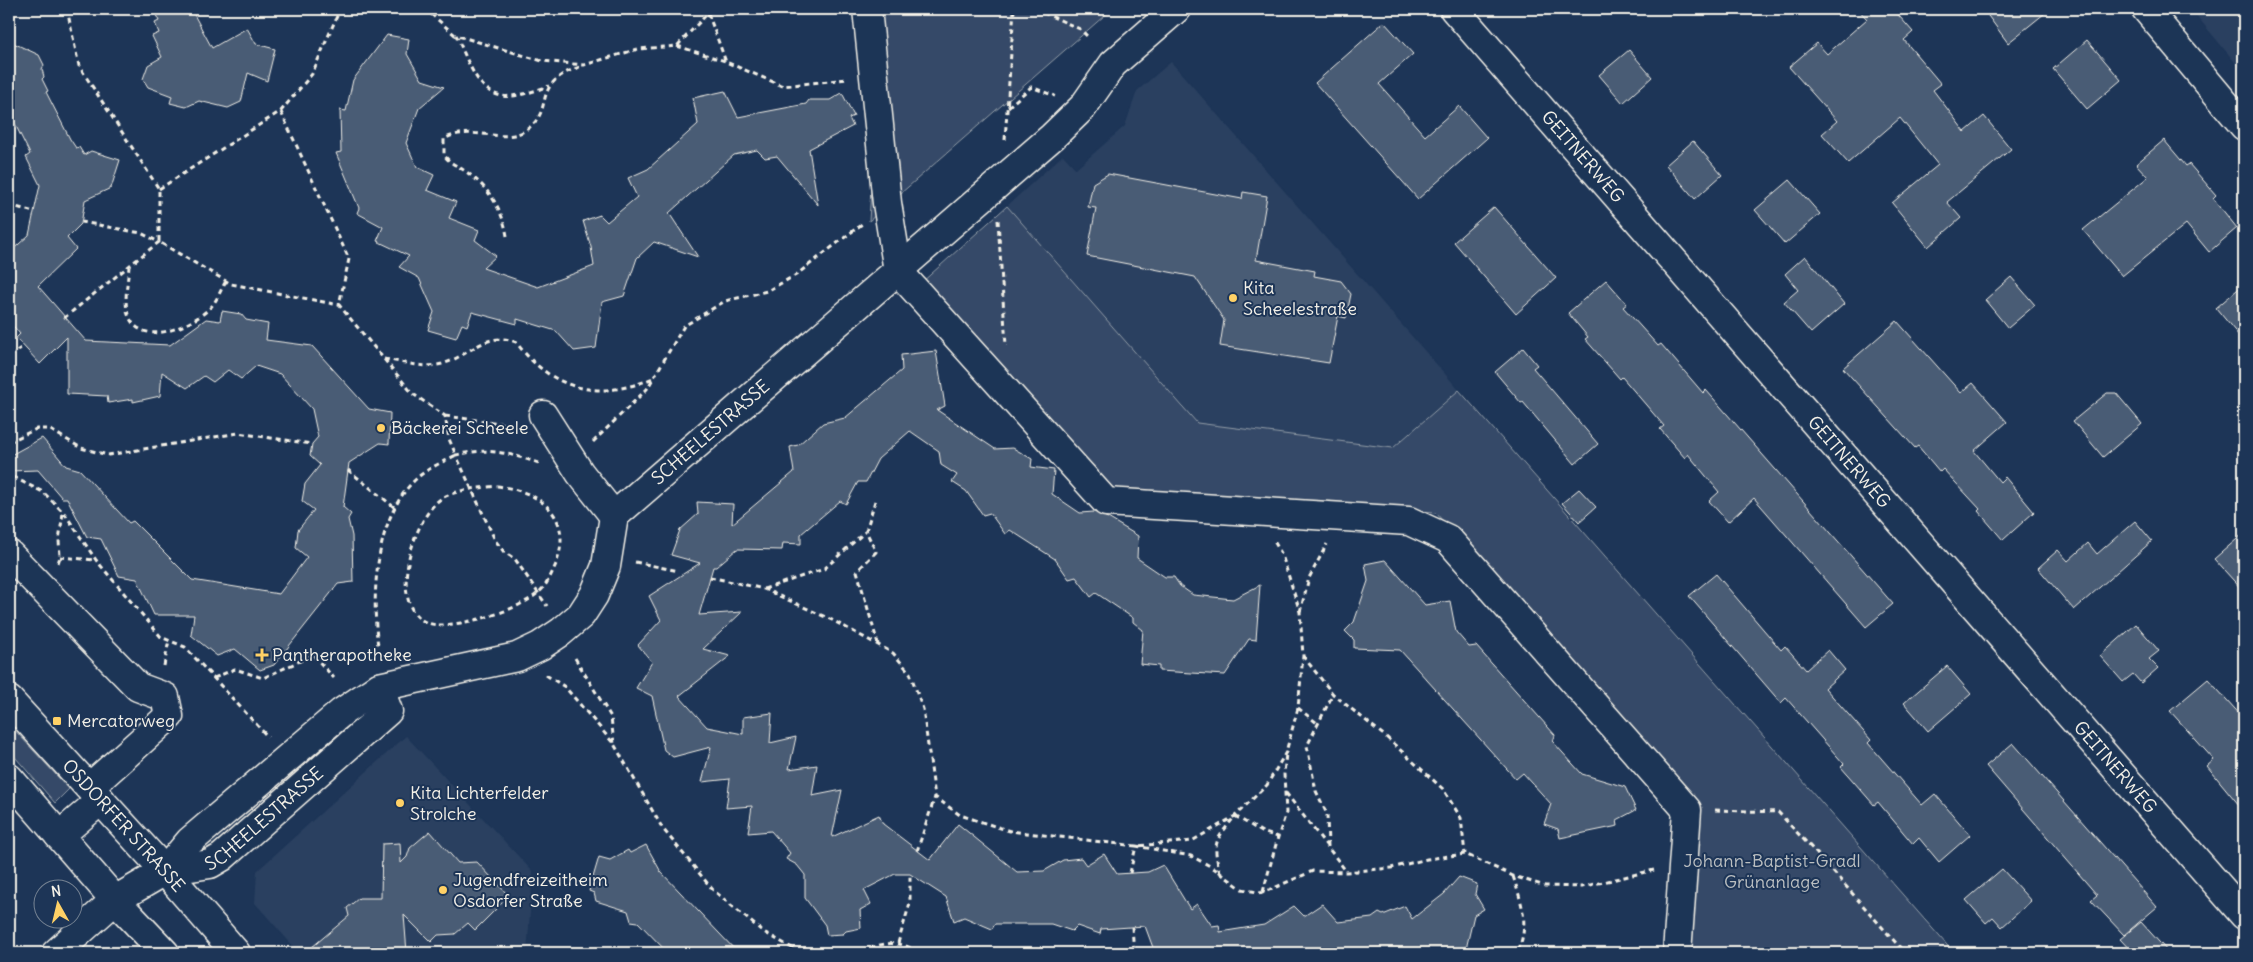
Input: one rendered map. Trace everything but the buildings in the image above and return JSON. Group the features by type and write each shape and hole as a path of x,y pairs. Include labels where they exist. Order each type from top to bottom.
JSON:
{"street":[{"path":"867,9 887,203 898,271 1106,502 1409,521 1448,539 1686,810 1677,953"},
{"name":"SCHEELESTRASSE","path":"165,871 210,864 222,858 388,711 379,687 517,657 540,646 561,632 581,614 594,596 608,556 609,535 614,516 1052,137 1084,107 1113,64 1176,9"},
{"name":"GEITNERWEG","path":"1454,9 2244,915"},
{"path":"2146,9 2244,126"},
{"path":"533,424 568,454 580,473 614,516"},
{"path":"9,554 138,687 165,697 169,716 95,794 60,836"},
{"name":"OSDORFER STRASSE","path":"9,700 165,871 236,953"},
{"path":"9,778 115,900 165,953"},
{"path":"56,953 115,900 165,871"}],"path":[{"path":"67,9 79,66 159,189 159,242"},
{"path":"159,189 281,111 312,74 340,9"},
{"path":"414,9 430,13 456,35 542,61 584,65"},
{"path":"706,9 726,62"},
{"path":"1014,9 1007,108 1031,87"},
{"path":"1035,9 1080,29 1088,37"},
{"path":"677,46 708,13"},
{"path":"456,35 471,68 482,85 490,92 509,97 550,86"},
{"path":"507,236 502,214 485,187 462,169 451,165 444,155 444,139 453,134 466,132 509,136 524,132 537,121 550,86 563,74 584,65 638,49 677,46 726,62 782,86 873,76"},
{"path":"281,111 349,259 339,304"},
{"path":"1003,179 998,210 1008,392"},
{"path":"378,646 375,620 375,591 382,544 394,507 416,478 456,455 477,450 510,454 540,463 553,457 568,454 592,443 647,389 684,326 725,302 767,291 796,275 831,250 887,203"},
{"path":"9,205 34,212"},
{"path":"82,222 141,233 231,284 339,304 414,394 445,416 500,423 533,424"},
{"path":"64,318 159,242"},
{"path":"129,266 128,315 134,325 157,333 179,328 212,307 226,281"},
{"path":"384,359 428,366 435,365 459,357 486,340 496,338 516,342 530,360 544,372 590,390 628,388 653,378"},
{"path":"9,356 24,346"},
{"path":"445,416 449,439 496,540 504,552 515,559 539,592 586,678 610,717 614,744"},
{"path":"9,442 36,429 49,429 81,448 108,455 238,433 312,444"},
{"path":"9,469 13,477 43,492 65,514 96,560 161,637 185,646 270,739"},
{"path":"348,470 394,507"},
{"path":"498,486 515,488 529,494 554,515 561,528 562,541 551,575 539,592 519,604 461,623 438,625 424,622 414,614 409,602 407,584 408,563 413,540 421,522 442,499 454,493 473,489 498,486"},
{"path":"764,589 824,569 866,531 875,501"},
{"path":"1256,512 1282,555 1300,612 1303,656 1298,708 1286,752 1284,774 1286,813 1262,893"},
{"path":"1300,612 1309,578 1333,532 1354,518"},
{"path":"866,531 876,552 857,571 878,645"},
{"path":"608,556 679,571"},
{"path":"60,557 96,560"},
{"path":"710,577 764,589 832,620 893,653 910,673 923,709 935,796 917,851"},
{"path":"214,678 235,669 263,678 313,655 334,678"},
{"path":"1303,656 1333,694 1386,736 1443,789 1460,818 1465,854"},
{"path":"517,657 565,687 614,744 663,829 713,890 762,931 801,953"},
{"path":"1328,847 1327,814 1316,791 1307,746 1333,694"},
{"path":"1298,708 1317,724"},
{"path":"1220,874 1214,850 1218,838 1235,816 1267,785 1286,752"},
{"path":"1286,792 1346,872"},
{"path":"935,796 960,815 1010,831 1136,846 1191,856 1242,889 1262,893 1313,871 1346,872 1391,868 1427,859 1465,854 1513,876 1545,886 1582,887 1683,862"},
{"path":"1686,810 1778,812 1905,953"},
{"path":"1136,846 1192,841 1235,816"},
{"path":"1235,816 1262,832 1278,837"},
{"path":"1130,874 1136,846"},
{"path":"898,943 910,904 910,874"},
{"path":"1513,876 1524,911 1523,940 1517,953"},
{"path":"1132,927 1134,953"},
{"path":"863,953 878,945 898,943 912,948 918,953"}],"shaded area":[{"path":"2191,9 2244,9 2244,73"},
{"name":"Kita Scheelestraße","path":"1171,62 1459,390 1393,448 1197,423 1007,206 1063,155 1076,169 1125,126 1137,91"},
{"name":"Kita Lichterfelder Strolche","path":"406,736 533,872 527,953 292,953 294,947 255,903 257,871"}],"green space":[{"path":"882,9 1112,9 869,221"},
{"name":"Johann-Baptist-Gradl Grünanlage","path":"1007,206 1197,423 1393,448 1459,390 1954,953 1684,953 1693,808 1436,513 1106,492 921,283"},
{"path":"9,724 69,789 55,803 9,750"}],"place":[{"name":"Kita Scheelestraße","path":"1233,298"},
{"name":"Bäckerei Scheele","path":"381,428"},
{"name":"Pantherapotheke","path":"262,655"},
{"name":"Mercatorweg","path":"57,721"},
{"name":"Kita Lichterfelder Strolche","path":"400,803"},
{"name":"Jugendfreizeitheim Osdorfer Straße","path":"443,890"}]}
